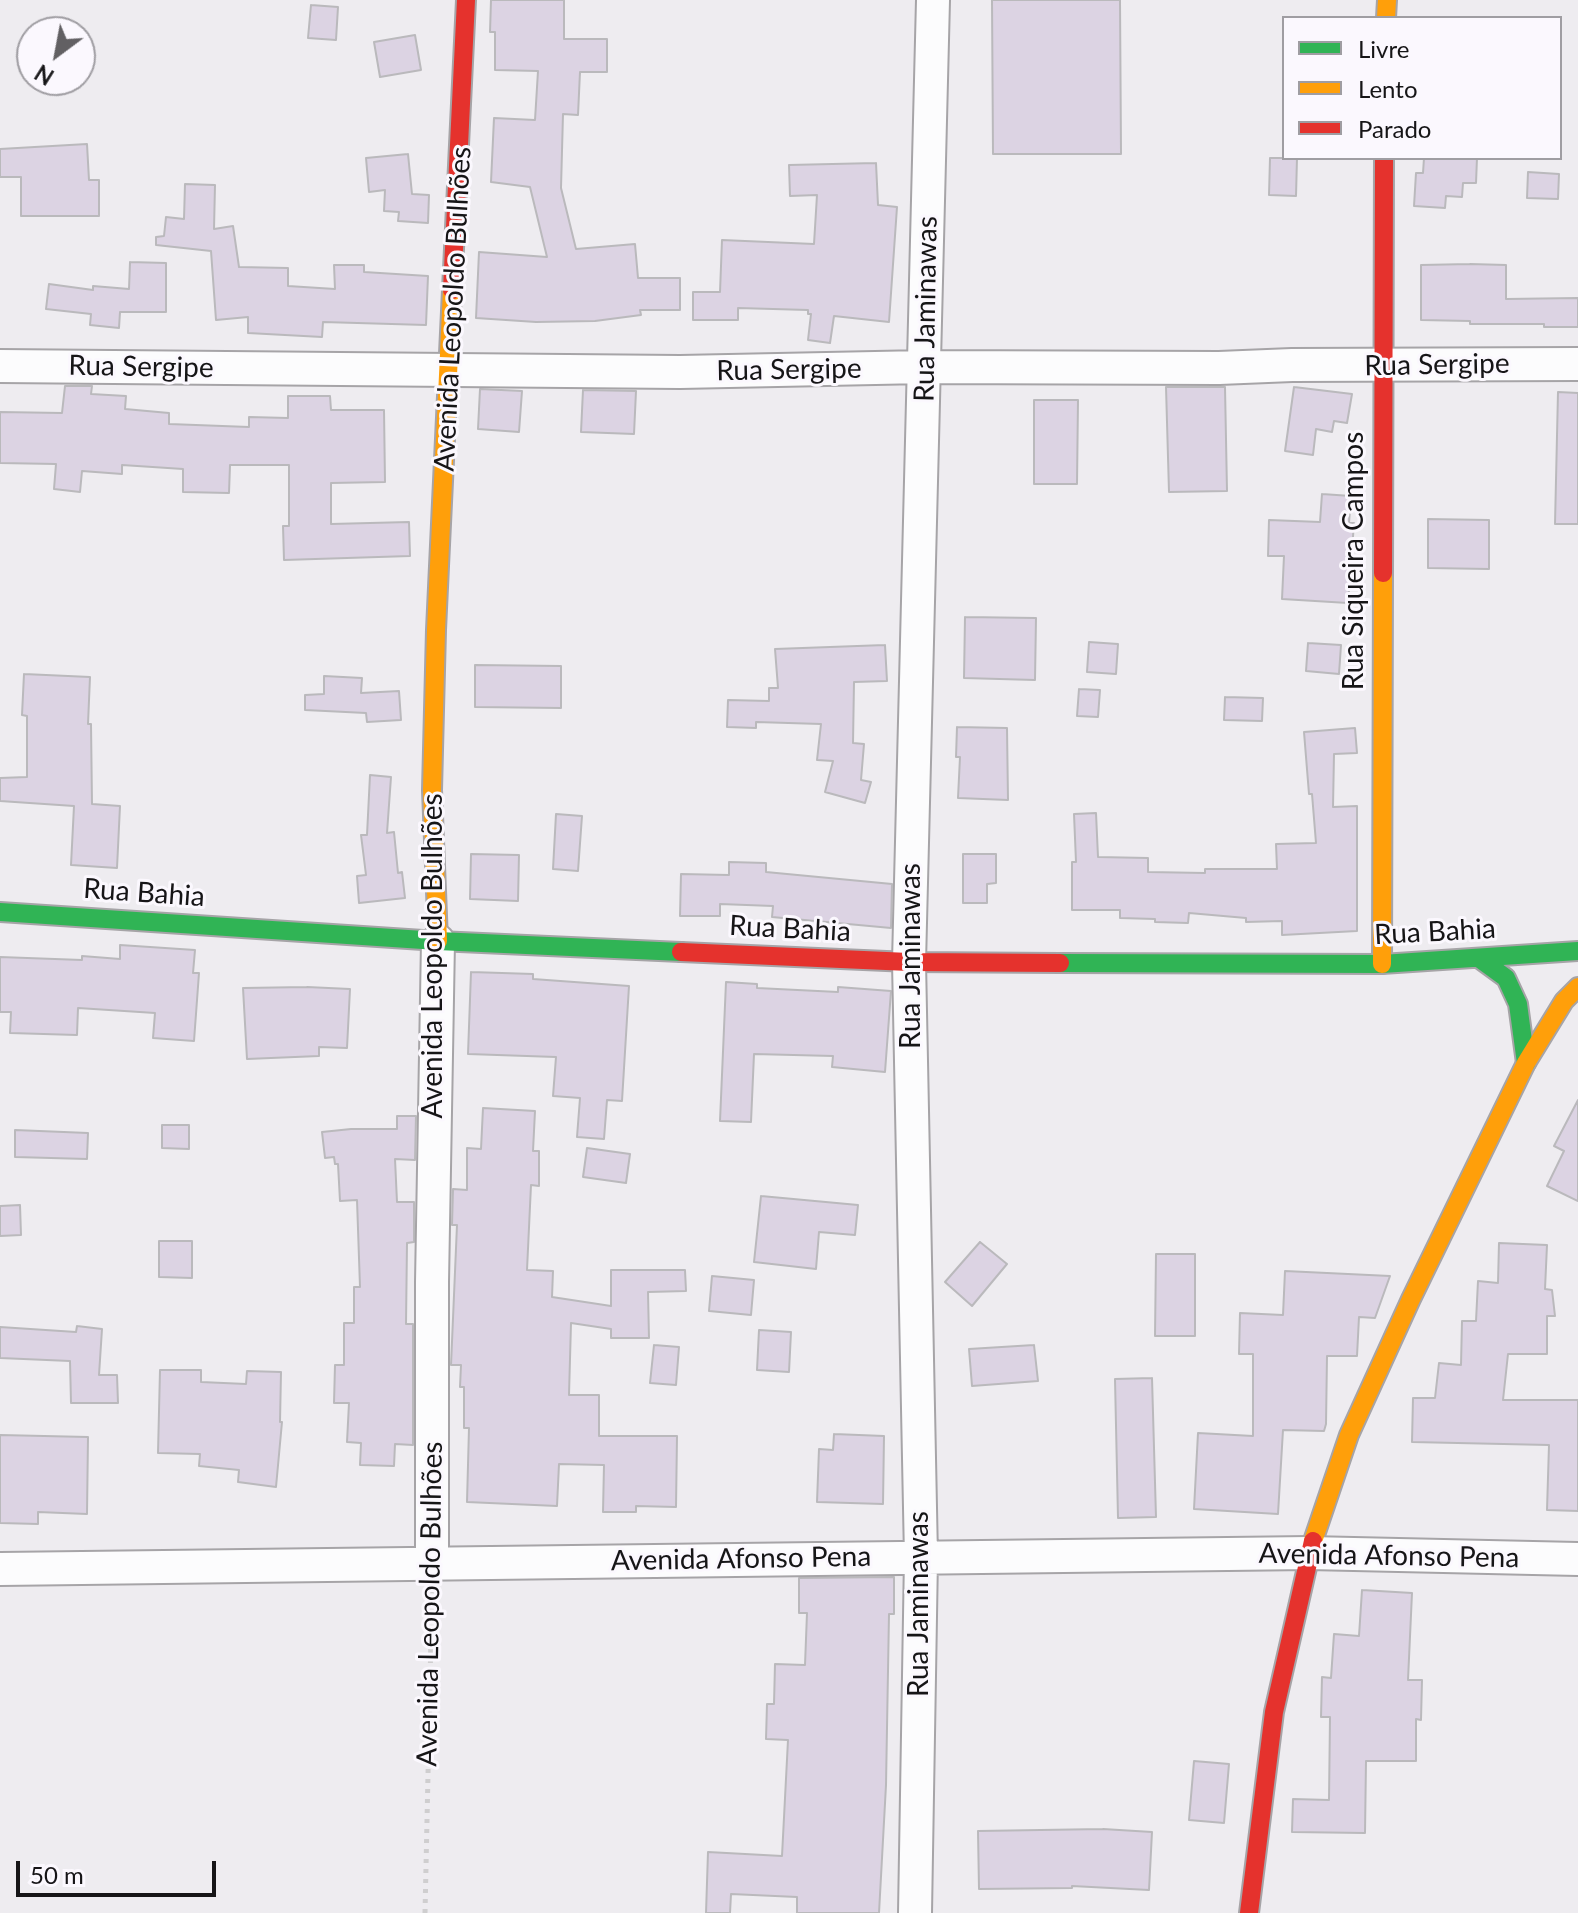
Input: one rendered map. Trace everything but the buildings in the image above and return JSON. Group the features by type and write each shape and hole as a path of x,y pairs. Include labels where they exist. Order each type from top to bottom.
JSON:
{"street":[{"name":"Avenida Leopoldo Bulhões","path":"432,1562 432,1282 438,941 433,761 436,630 451,370 466,0"},
{"name":"Rua Jaminawas","path":"915,1913 921,1557 909,962 933,0"},
{"name":"Rua Siqueira Campos","path":"1382,964 1384,160"},
{"name":"Rua Sergipe","path":"0,366 680,372 924,367 1578,364"},
{"name":"Rua Bahia","path":"0,912 438,941 909,962 1382,964 1578,951"},
{"path":"1480,959 1506,978 1518,1004 1526,1063"},
{"path":"1249,1913 1274,1712 1309,1553 1349,1435 1526,1063 1564,1001 1578,987"},
{"path":"1456,1206 1531,1095"},
{"name":"Avenida Afonso Pena","path":"0,1569 1309,1553 1578,1559"}],"path":[{"name":"Avenida Leopoldo Bulhões","path":"425,1913 432,1562"}],"traffic: fast":[{"path":"0,912 438,941 681,952"},
{"path":"1060,963 1382,964 1578,951"},
{"path":"1480,959 1506,978 1518,1004 1526,1063"}],"traffic: slow":[{"path":"1386,16 1387,0"},
{"path":"438,941 432,790 452,290"},
{"path":"1382,964 1383,573"},
{"path":"1313,1541 1349,1435 1411,1299 1526,1063 1564,1001 1578,987"}],"traffic: jam":[{"path":"452,290 466,0"},
{"path":"1383,573 1384,160"},
{"path":"681,952 909,962 1060,963"},
{"path":"1249,1913 1274,1712 1313,1541"}]}
